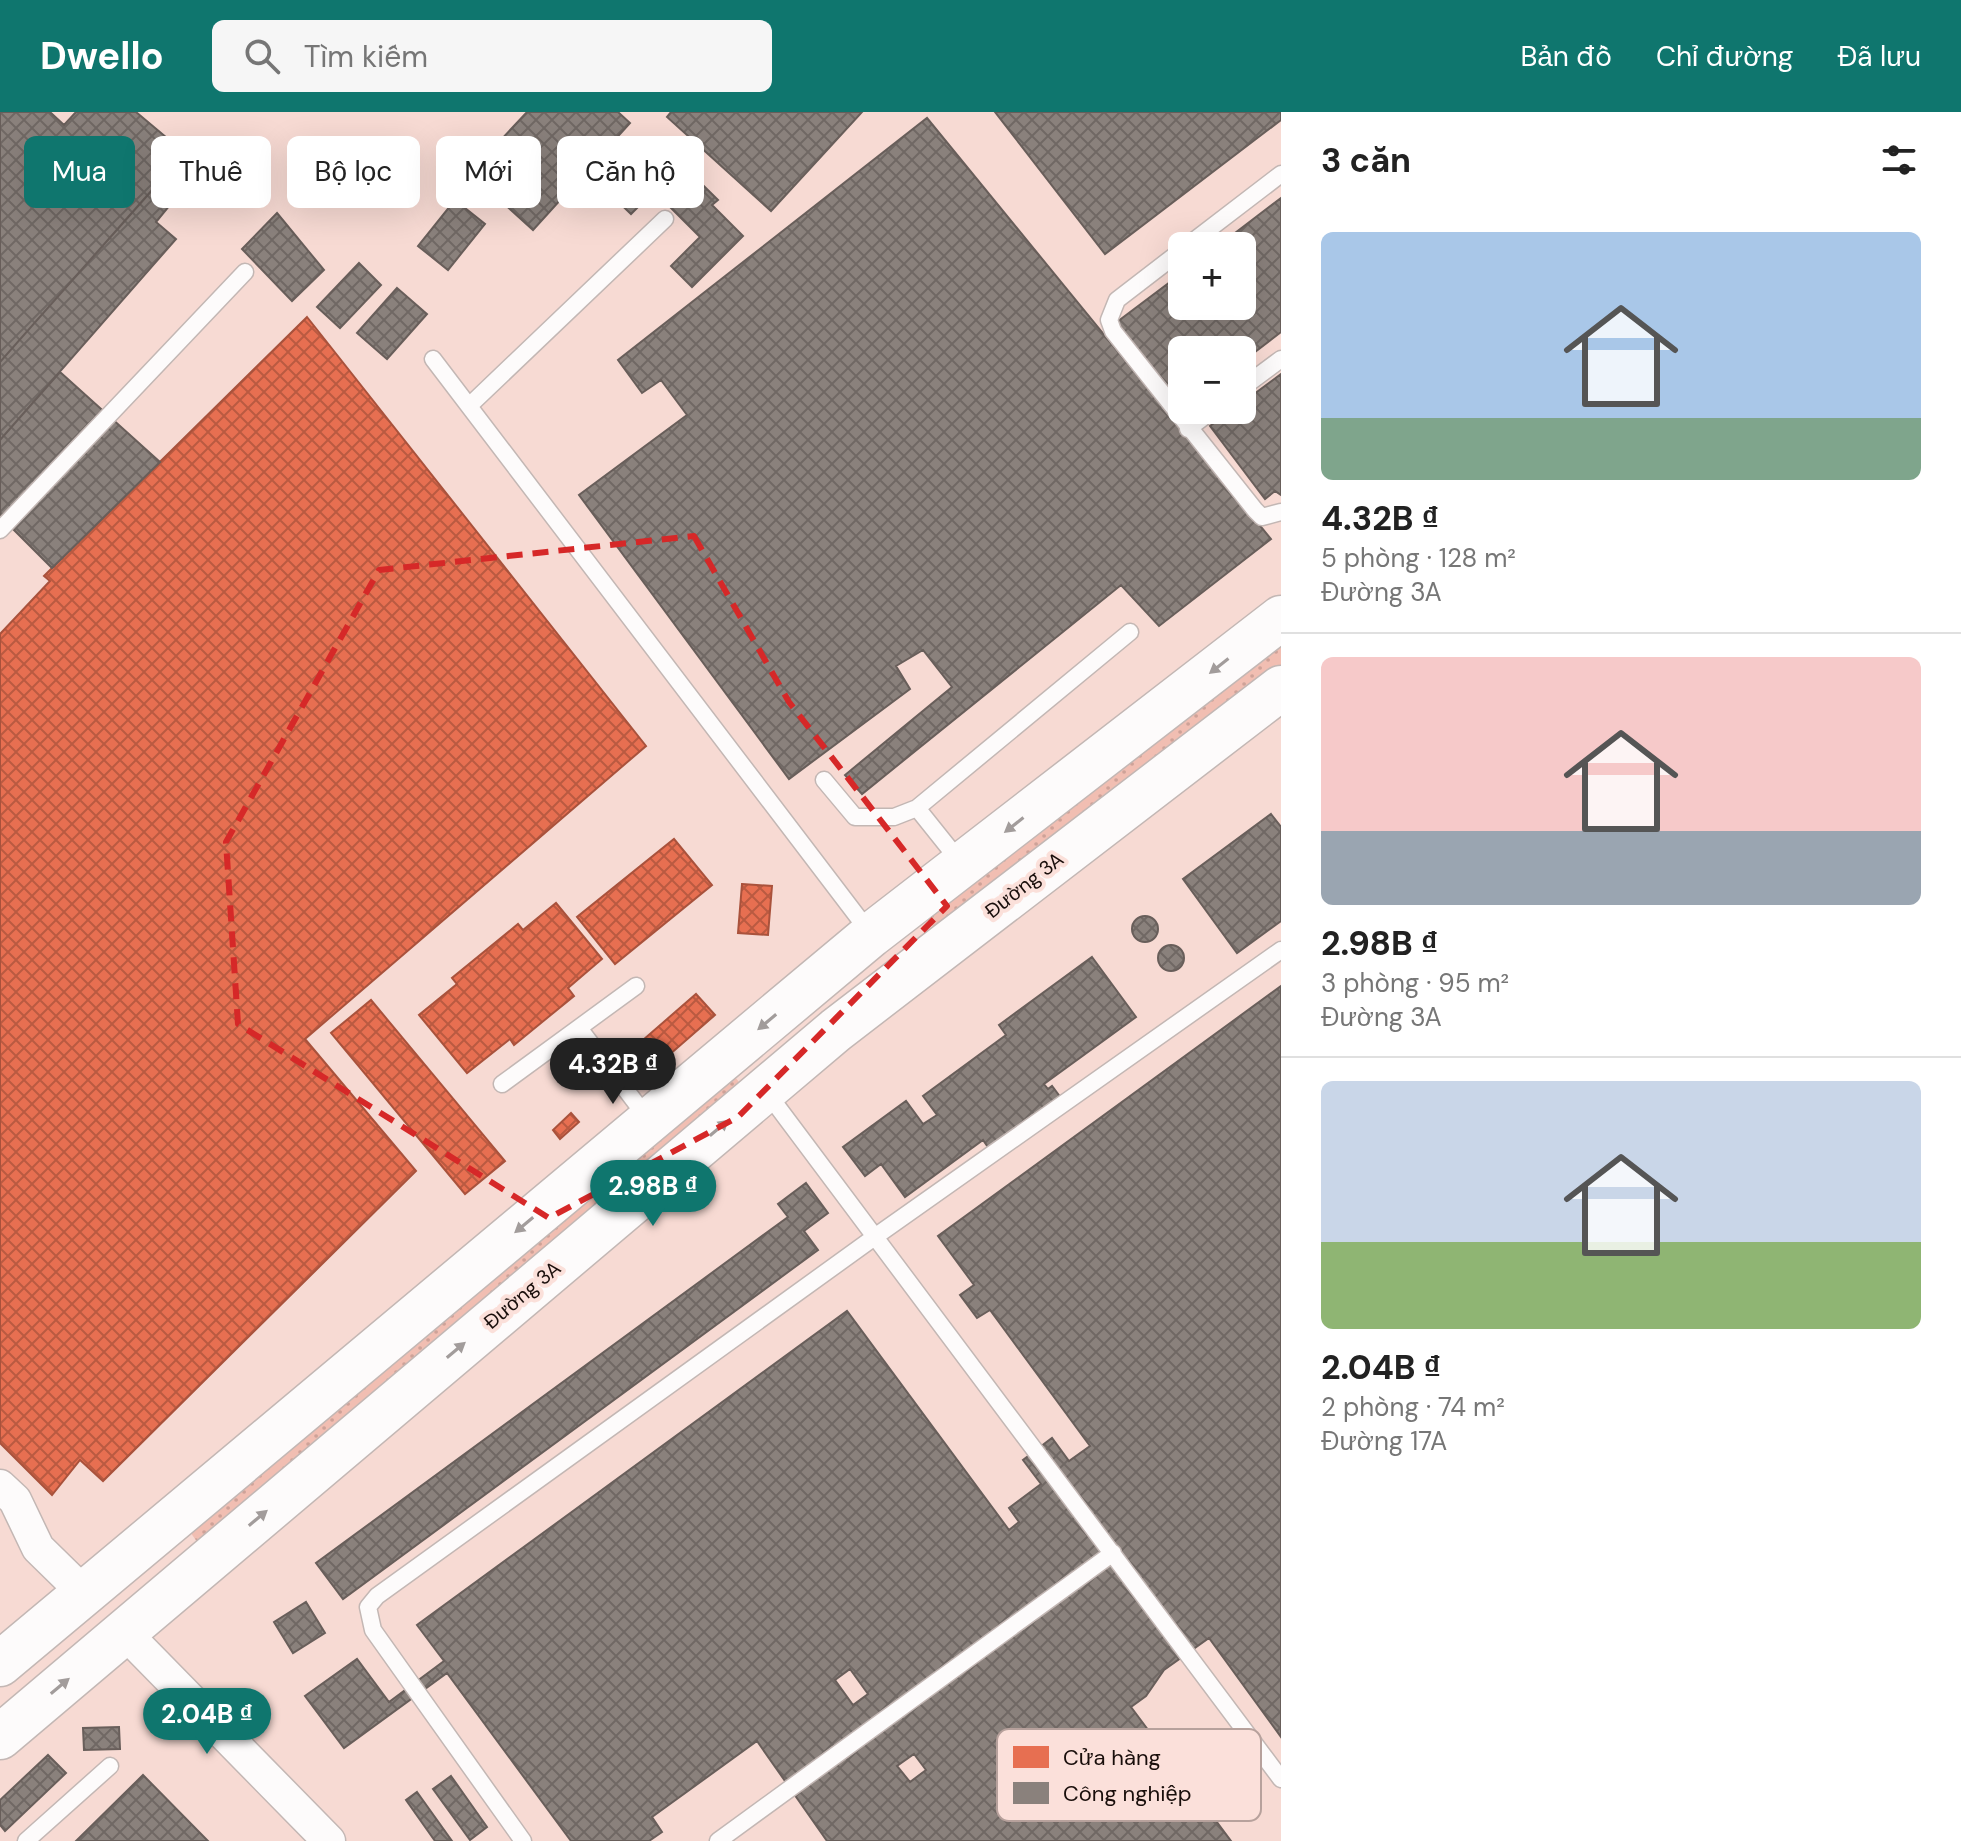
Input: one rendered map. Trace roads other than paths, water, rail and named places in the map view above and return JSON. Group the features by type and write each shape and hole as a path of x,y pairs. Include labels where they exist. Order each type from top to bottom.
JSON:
{"street":[{"path":"0,1664 871,935 1281,618"},
{"name":"Đường 3A","path":"0,1737 836,1030 1281,688"},
{"path":"806,989 836,1030"},
{"path":"0,1486 15,1500 38,1548 329,1841"},
{"path":"0,1533 38,1548"}],"lane":[{"path":"1205,232 1281,174"},
{"path":"469,406 665,219"},
{"path":"1168,260 1117,300 1109,320 1113,331 1188,429 1262,517 1281,512"},
{"path":"0,530 245,272"},
{"path":"433,359 871,935"},
{"path":"1256,378 1281,359"},
{"path":"1188,429 1195,424"},
{"path":"824,780 855,817 894,817 917,808 1130,632"},
{"path":"917,808 963,864"},
{"path":"523,1841 373,1630 368,1607 377,1596 876,1236 1281,950"},
{"path":"502,1084 636,986"},
{"path":"579,1028 649,1121"},
{"path":"764,1089 1244,1729"},
{"path":"718,1841 1113,1553"},
{"path":"1261,1752 1281,1779"},
{"path":"26,1841 110,1766"}]}
